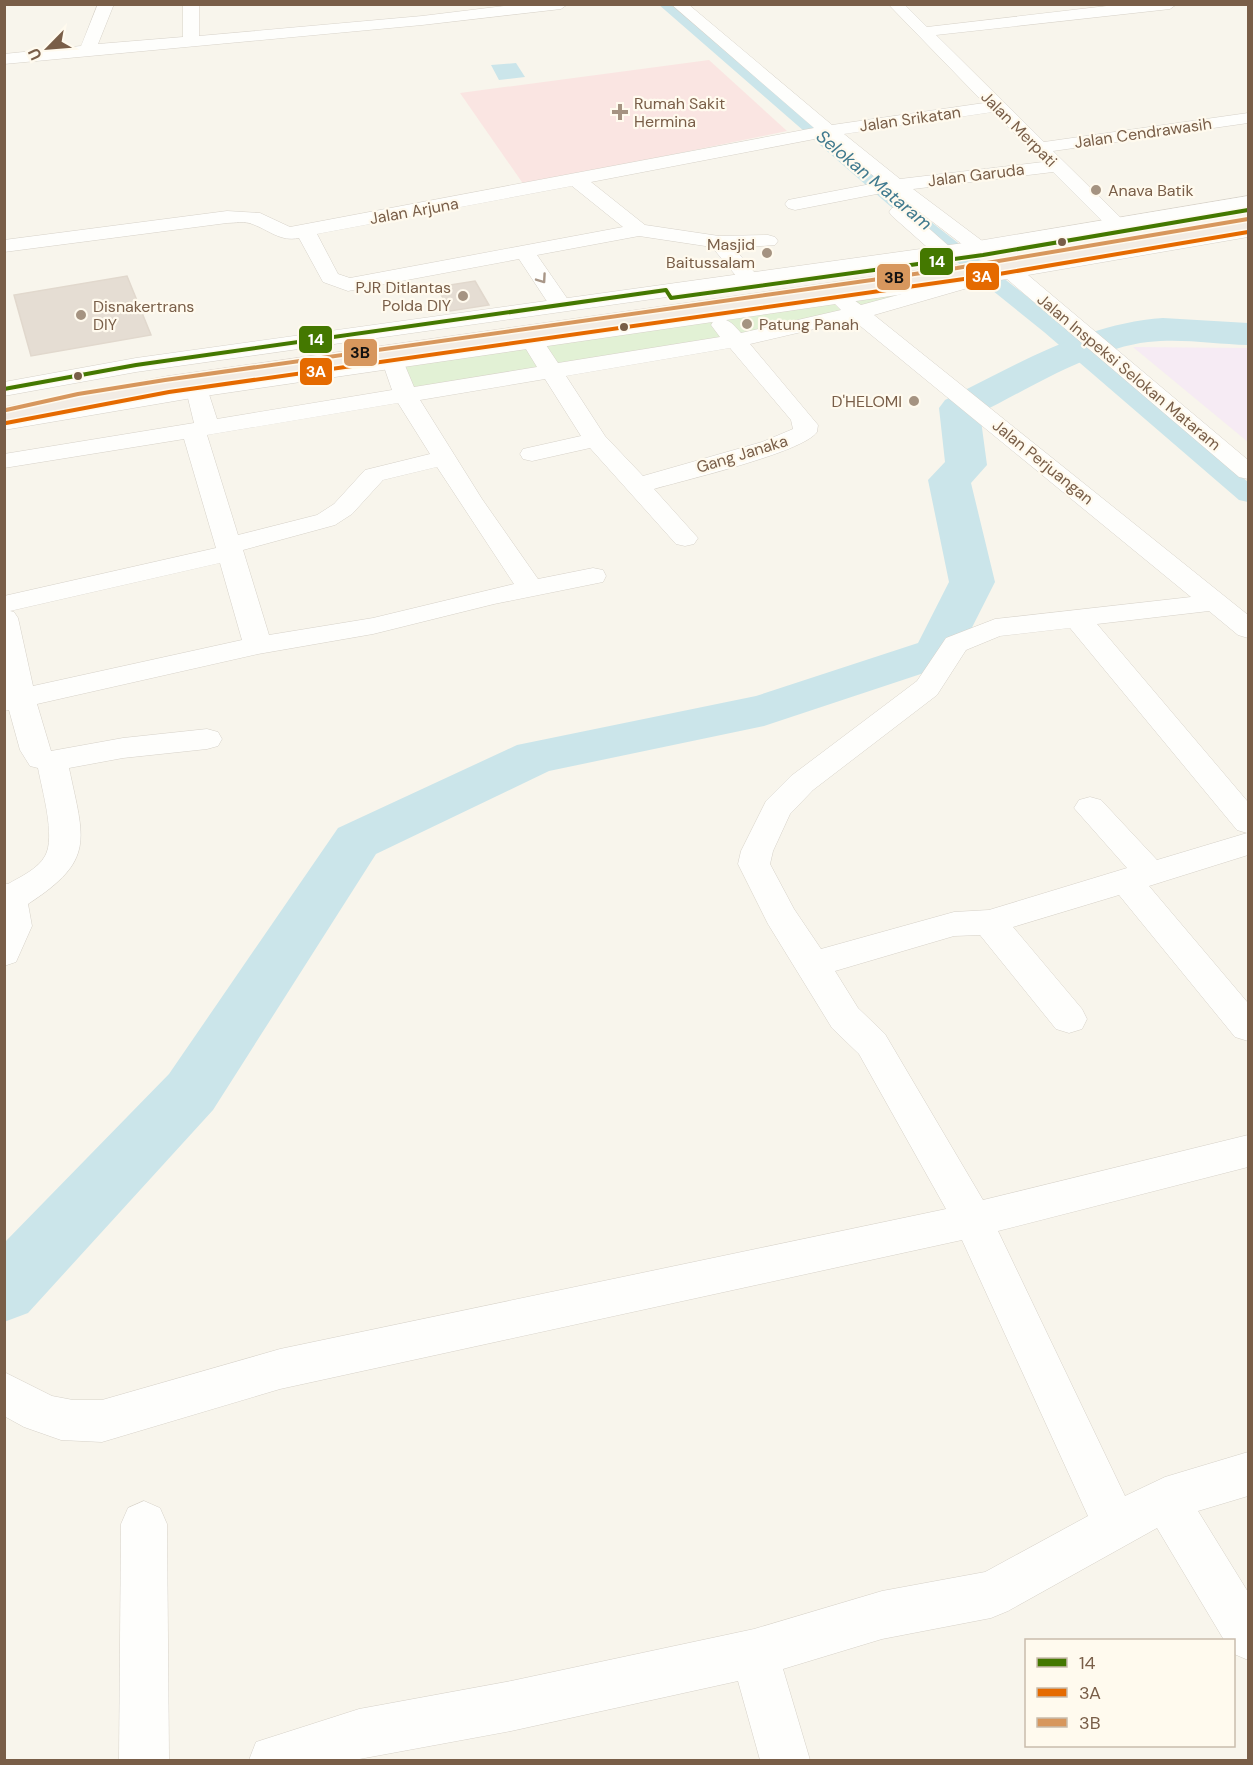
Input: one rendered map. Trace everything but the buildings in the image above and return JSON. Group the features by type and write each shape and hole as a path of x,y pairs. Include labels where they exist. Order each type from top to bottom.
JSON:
{"highway":[{"path":"4,414 168,383 296,370 976,262 1079,245 1120,233 1247,223"},
{"path":"4,401 76,385 669,294 976,262"}],"street":[{"path":"88,50 106,4"},
{"path":"190,4 191,40"},
{"path":"4,59 478,10 561,4"},
{"name":"Jalan Merpati","path":"895,4 1120,233"},
{"path":"924,32 1170,4"},
{"name":"Jalan Inspeksi Selokan Mataram","path":"670,8 737,57 818,133 976,262"},
{"name":"Jalan Srikatan","path":"818,133 996,106"},
{"name":"Jalan Cendrawasih","path":"1038,147 1248,118"},
{"name":"Jalan Arjuna","path":"4,246 226,217 253,217 288,234 818,133"},
{"name":"Jalan Garuda","path":"795,204 884,187 1056,166"},
{"path":"577,180 639,230"},
{"name":"Jalan Inspeksi Selokan Mataram","path":"884,187 976,262 1248,472"},
{"path":"4,423 198,390 296,370 393,361 836,297 976,262 1120,233 1248,202"},
{"path":"4,389 136,365 560,304 669,294 749,279 976,262 1247,223"},
{"path":"304,231 330,278 348,285 639,230 719,242 768,241"},
{"path":"719,242 749,279"},
{"path":"525,253 560,304"},
{"path":"4,461 735,341 857,313 964,283 976,262"},
{"name":"Jalan Perjuangan","path":"836,297 1248,629"},
{"name":"Gang Janaka","path":"636,486 771,447 796,438 805,432 806,425 801,417 713,315"},
{"path":"532,341 596,440 685,538"},
{"path":"393,361 405,395 470,500 531,588"},
{"path":"198,390 200,429 229,550 258,645"},
{"path":"532,454 596,440"},
{"path":"4,604 229,550 326,520 343,509 374,475 446,459"},
{"path":"13,700 258,645 373,626 531,588 593,576"},
{"path":"1115,1524 973,1220 872,1044 845,1018 780,915 754,864 757,851 777,809 802,783 927,688 956,644 995,628 1216,602"},
{"path":"4,618 13,700 38,756 52,761 123,748 207,739"},
{"path":"1077,618 1248,822"},
{"path":"4,952 15,926 7,897 42,877 62,858 64,829 52,761"},
{"path":"1090,808 1248,1027"},
{"path":"813,964 954,924 989,922 1248,844"},
{"path":"989,922 1069,1019"},
{"path":"4,1392 38,1413 74,1423 102,1421 280,1369 973,1220 1248,1152"},
{"path":"274,1761 359,1734 511,1706 754,1653 882,1615 991,1594 1164,1499 1248,1474"},
{"path":"1164,1499 1248,1636"},
{"path":"144,1524 144,1761"},
{"path":"754,1653 785,1761"}],"shaded area":[{"name":"Rumah Sakit Hermina","path":"709,60 787,131 524,185 460,93"},
{"path":"1133,347 1248,348 1248,442"}],"green space":[{"path":"973,277 857,313 405,395 393,361"}],"water":[{"path":"516,63 525,77 499,80 491,65"}],"waterway":[{"name":"Selokan Mataram","path":"665,4 928,229 1052,327 1248,495"},
{"path":"4,1291 191,1092 357,841 535,757 764,710 937,653 972,582 949,480 966,465 959,408 1069,355 1138,332 1178,329 1248,334"}],"transit line":[{"name":"14","path":"4,389 136,365 666,290 671,298 983,255 1248,210"},
{"name":"3B","path":"6,410 78,394 165,380 957,268 1248,219"},
{"name":"3A","path":"6,423 169,392 999,274 1248,232"}],"place":[{"name":"Rumah Sakit Hermina","path":"620,112"},
{"name":"Anava Batik","path":"1096,190"},
{"name":"Masjid Baitussalam","path":"767,253"},
{"name":"PJR Ditlantas Polda DIY","path":"463,296"},
{"name":"Disnakertrans DIY","path":"81,315"},
{"name":"Patung Panah","path":"747,324"},
{"name":"D'HELOMI","path":"914,401"}]}
